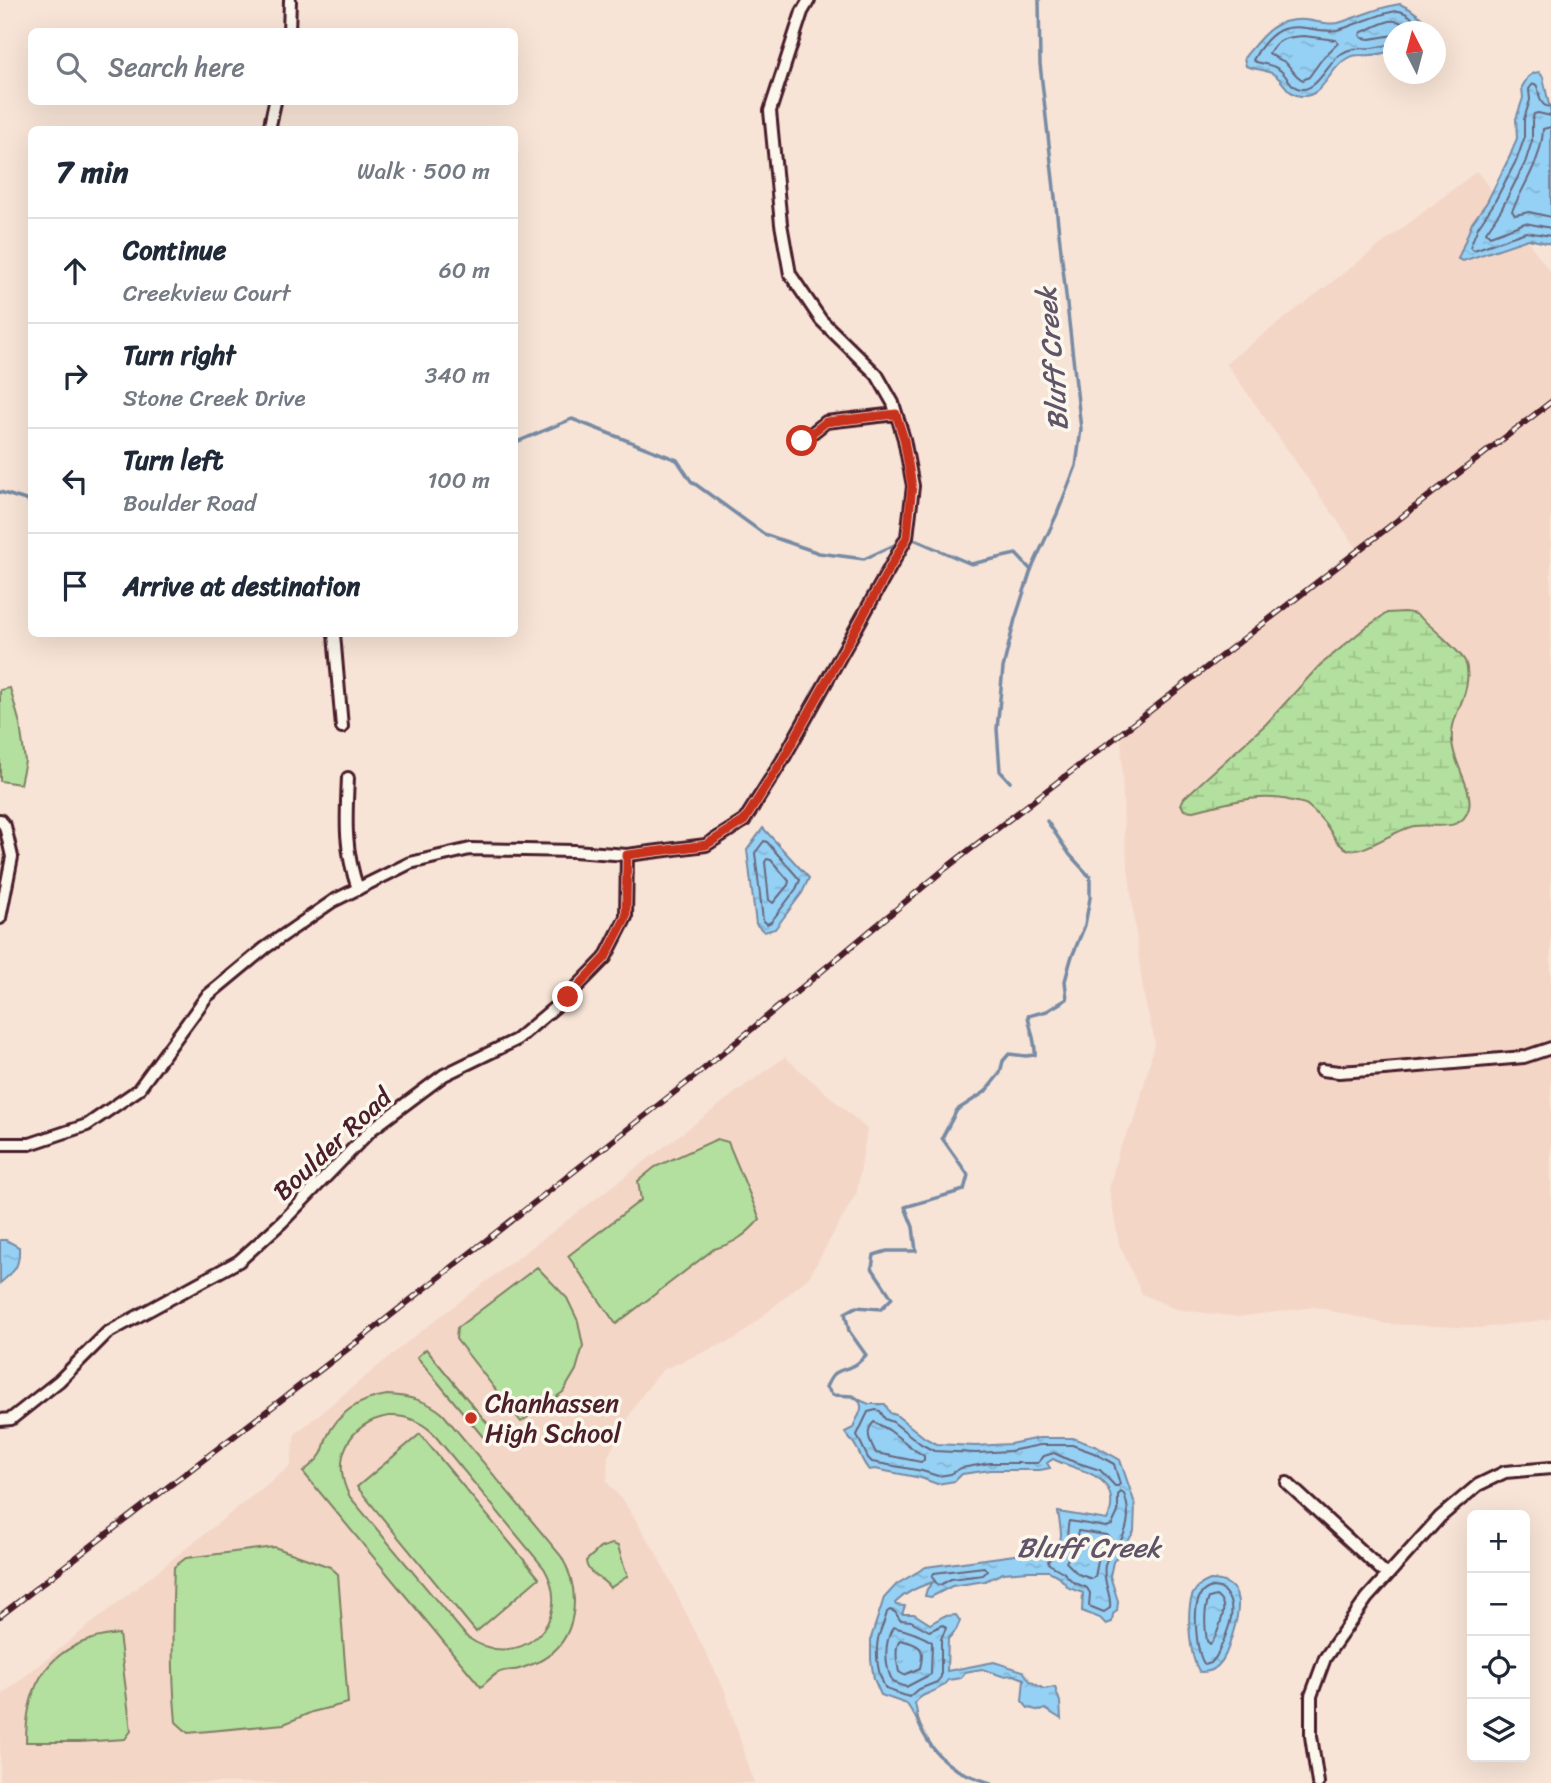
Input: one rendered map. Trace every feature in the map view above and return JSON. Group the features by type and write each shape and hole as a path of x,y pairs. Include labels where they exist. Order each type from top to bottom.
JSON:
{"street":[{"path":"289,28 290,0"},
{"path":"0,1144 30,1144 87,1125 138,1090 207,996 265,947 333,901 410,863 470,849 627,855 706,845 744,821 782,761 907,537 912,486 904,439 893,403 877,375 821,320 790,274 781,224 771,111 802,12 809,0"},
{"path":"270,126 274,105"},
{"path":"802,441 826,422 896,414"},
{"path":"334,637 342,727"},
{"path":"348,778 346,841 358,889"},
{"path":"0,820 5,826 12,857 0,918"},
{"name":"Boulder Road","path":"0,1420 10,1419 59,1381 107,1333 239,1261 282,1222 372,1129 444,1074 516,1040 568,997 605,958 626,917 627,855"},
{"path":"1322,1070 1339,1072 1524,1057 1551,1048"},
{"path":"1318,1783 1311,1736 1311,1696 1325,1658 1367,1598 1440,1517 1478,1485 1505,1472 1551,1468"},
{"path":"1287,1483 1387,1574"}],"shaded area":[{"path":"1477,171 1551,273 1551,1319 1481,1328 1387,1324 1315,1307 1238,1317 1175,1309 1142,1294 1119,1244 1109,1189 1119,1149 1135,1119 1155,1042 1143,993 1124,834 1121,733 1358,550 1226,363"},
{"name":"Chanhassen High School","path":"785,1057 867,1129 857,1192 809,1277 737,1338 662,1370 637,1402 608,1456 607,1482 625,1503 655,1551 725,1691 754,1783 0,1783 0,1696 290,1466 295,1434 421,1331"}],"green space":[{"path":"1387,613 1415,614 1434,629 1462,656 1467,666 1466,690 1452,729 1455,755 1470,801 1465,816 1460,821 1446,826 1414,826 1363,848 1350,850 1341,845 1317,814 1307,805 1300,803 1255,798 1193,811 1184,810 1181,804 1184,798 1266,724 1318,667"},
{"path":"10,688 20,724 25,761 20,784 0,781 0,690"},
{"path":"717,1139 728,1142 760,1219 740,1238 714,1249 616,1324 568,1256 641,1200 638,1181 655,1167"},
{"path":"537,1267 567,1298 578,1321 583,1346 576,1370 563,1392 521,1422 456,1339 457,1328"},
{"path":"426,1349 497,1435 488,1443 417,1357"},
{"path":"387,1395 424,1402 443,1414 561,1556 572,1584 573,1614 563,1641 540,1661 519,1669 500,1672 481,1687 303,1472 321,1455 327,1437 344,1413 359,1403","holes":["395,1416 412,1419 432,1432 544,1568 552,1588 553,1607 547,1623 537,1637 522,1646 505,1649 486,1647 467,1637 350,1497 342,1470 347,1445 363,1426 375,1420"]},
{"path":"420,1434 539,1578 476,1632 357,1487"},
{"path":"612,1544 618,1546 628,1576 610,1588 589,1570 586,1561 600,1548"},
{"path":"274,1547 330,1567 338,1574 348,1703 312,1712 284,1724 188,1733 176,1722 172,1644 174,1567 186,1558"},
{"path":"119,1634 131,1731 125,1739 26,1742 29,1707 40,1678 49,1665 75,1646 95,1638"}],"water":[{"path":"1400,4 1425,21 1383,21 1383,54 1349,57 1320,88 1309,95 1293,93 1273,74 1246,66 1244,58 1276,25 1294,20 1338,23"},
{"path":"1539,72 1543,77 1551,114 1551,244 1528,239 1463,261 1458,259 1472,223 1487,202 1517,138 1516,119 1523,98 1522,87 1528,77"},
{"path":"763,828 809,878 802,893 775,929 764,932 756,924 747,850"},
{"path":"0,1240 19,1247 19,1259 16,1268 0,1283"},
{"path":"857,1399 869,1404 885,1404 890,1413 936,1444 975,1446 1010,1444 1039,1438 1073,1438 1120,1460 1135,1504 1134,1531 1113,1562 1110,1576 1118,1601 1112,1622 1106,1624 1100,1618 1082,1611 1083,1593 1069,1588 1049,1571 1003,1573 985,1581 952,1586 931,1597 925,1596 933,1582 912,1590 895,1603 905,1606 902,1614 914,1614 930,1624 944,1616 956,1615 960,1621 948,1639 947,1671 994,1662 1023,1671 1030,1681 1044,1689 1055,1687 1060,1702 1061,1719 1045,1709 1041,1711 1028,1708 1022,1701 1024,1679 1014,1675 1002,1676 982,1669 965,1672 961,1678 948,1680 944,1685 922,1696 915,1703 919,1723 907,1704 881,1695 874,1679 871,1638 884,1598 897,1584 926,1567 1051,1550 1056,1547 1061,1536 1058,1512 1107,1520 1111,1501 1105,1484 1090,1474 1053,1459 1047,1463 1050,1468 962,1474 955,1481 937,1484 921,1478 869,1470 845,1432 853,1428 860,1413 861,1406"},
{"path":"1210,1580 1230,1586 1238,1600 1238,1610 1229,1647 1223,1659 1212,1670 1200,1672 1191,1645 1191,1601 1200,1585"}],"waterway":[{"name":"Bluff Creek","path":"1010,782 1000,771 997,729 1003,668 1031,570 1076,466 1081,429 1040,64 1039,0"},
{"path":"518,441 572,419 677,460 691,481 764,534 819,553 864,559 901,542"},
{"path":"0,492 28,501"},
{"path":"911,538 971,564 1016,554 1031,570"},
{"name":"Bluff Creek","path":"860,1401 853,1396 833,1395 826,1387 834,1374 855,1365 866,1355 849,1331 845,1313 856,1307 881,1309 892,1298 872,1268 874,1255 887,1251 916,1251 913,1227 905,1207 964,1190 968,1175 942,1138 957,1110 985,1092 1000,1073 1003,1061 1009,1054 1035,1055 1028,1016 1047,1011 1067,999 1065,981 1085,925 1090,898 1090,877 1070,855 1047,821"},
{"name":"Bluff Creek","path":"917,1719 932,1747 948,1764 963,1773 991,1783"}],"railway":[{"path":"0,1616 367,1334 694,1077 946,868 1551,402"}],"place":[{"name":"Chanhassen High School","path":"471,1418"}],"route":[{"path":"568,997 605,958 626,917 627,855 706,845 744,821 782,761 907,537 912,486 904,439 896,414 826,422 802,441"}]}
